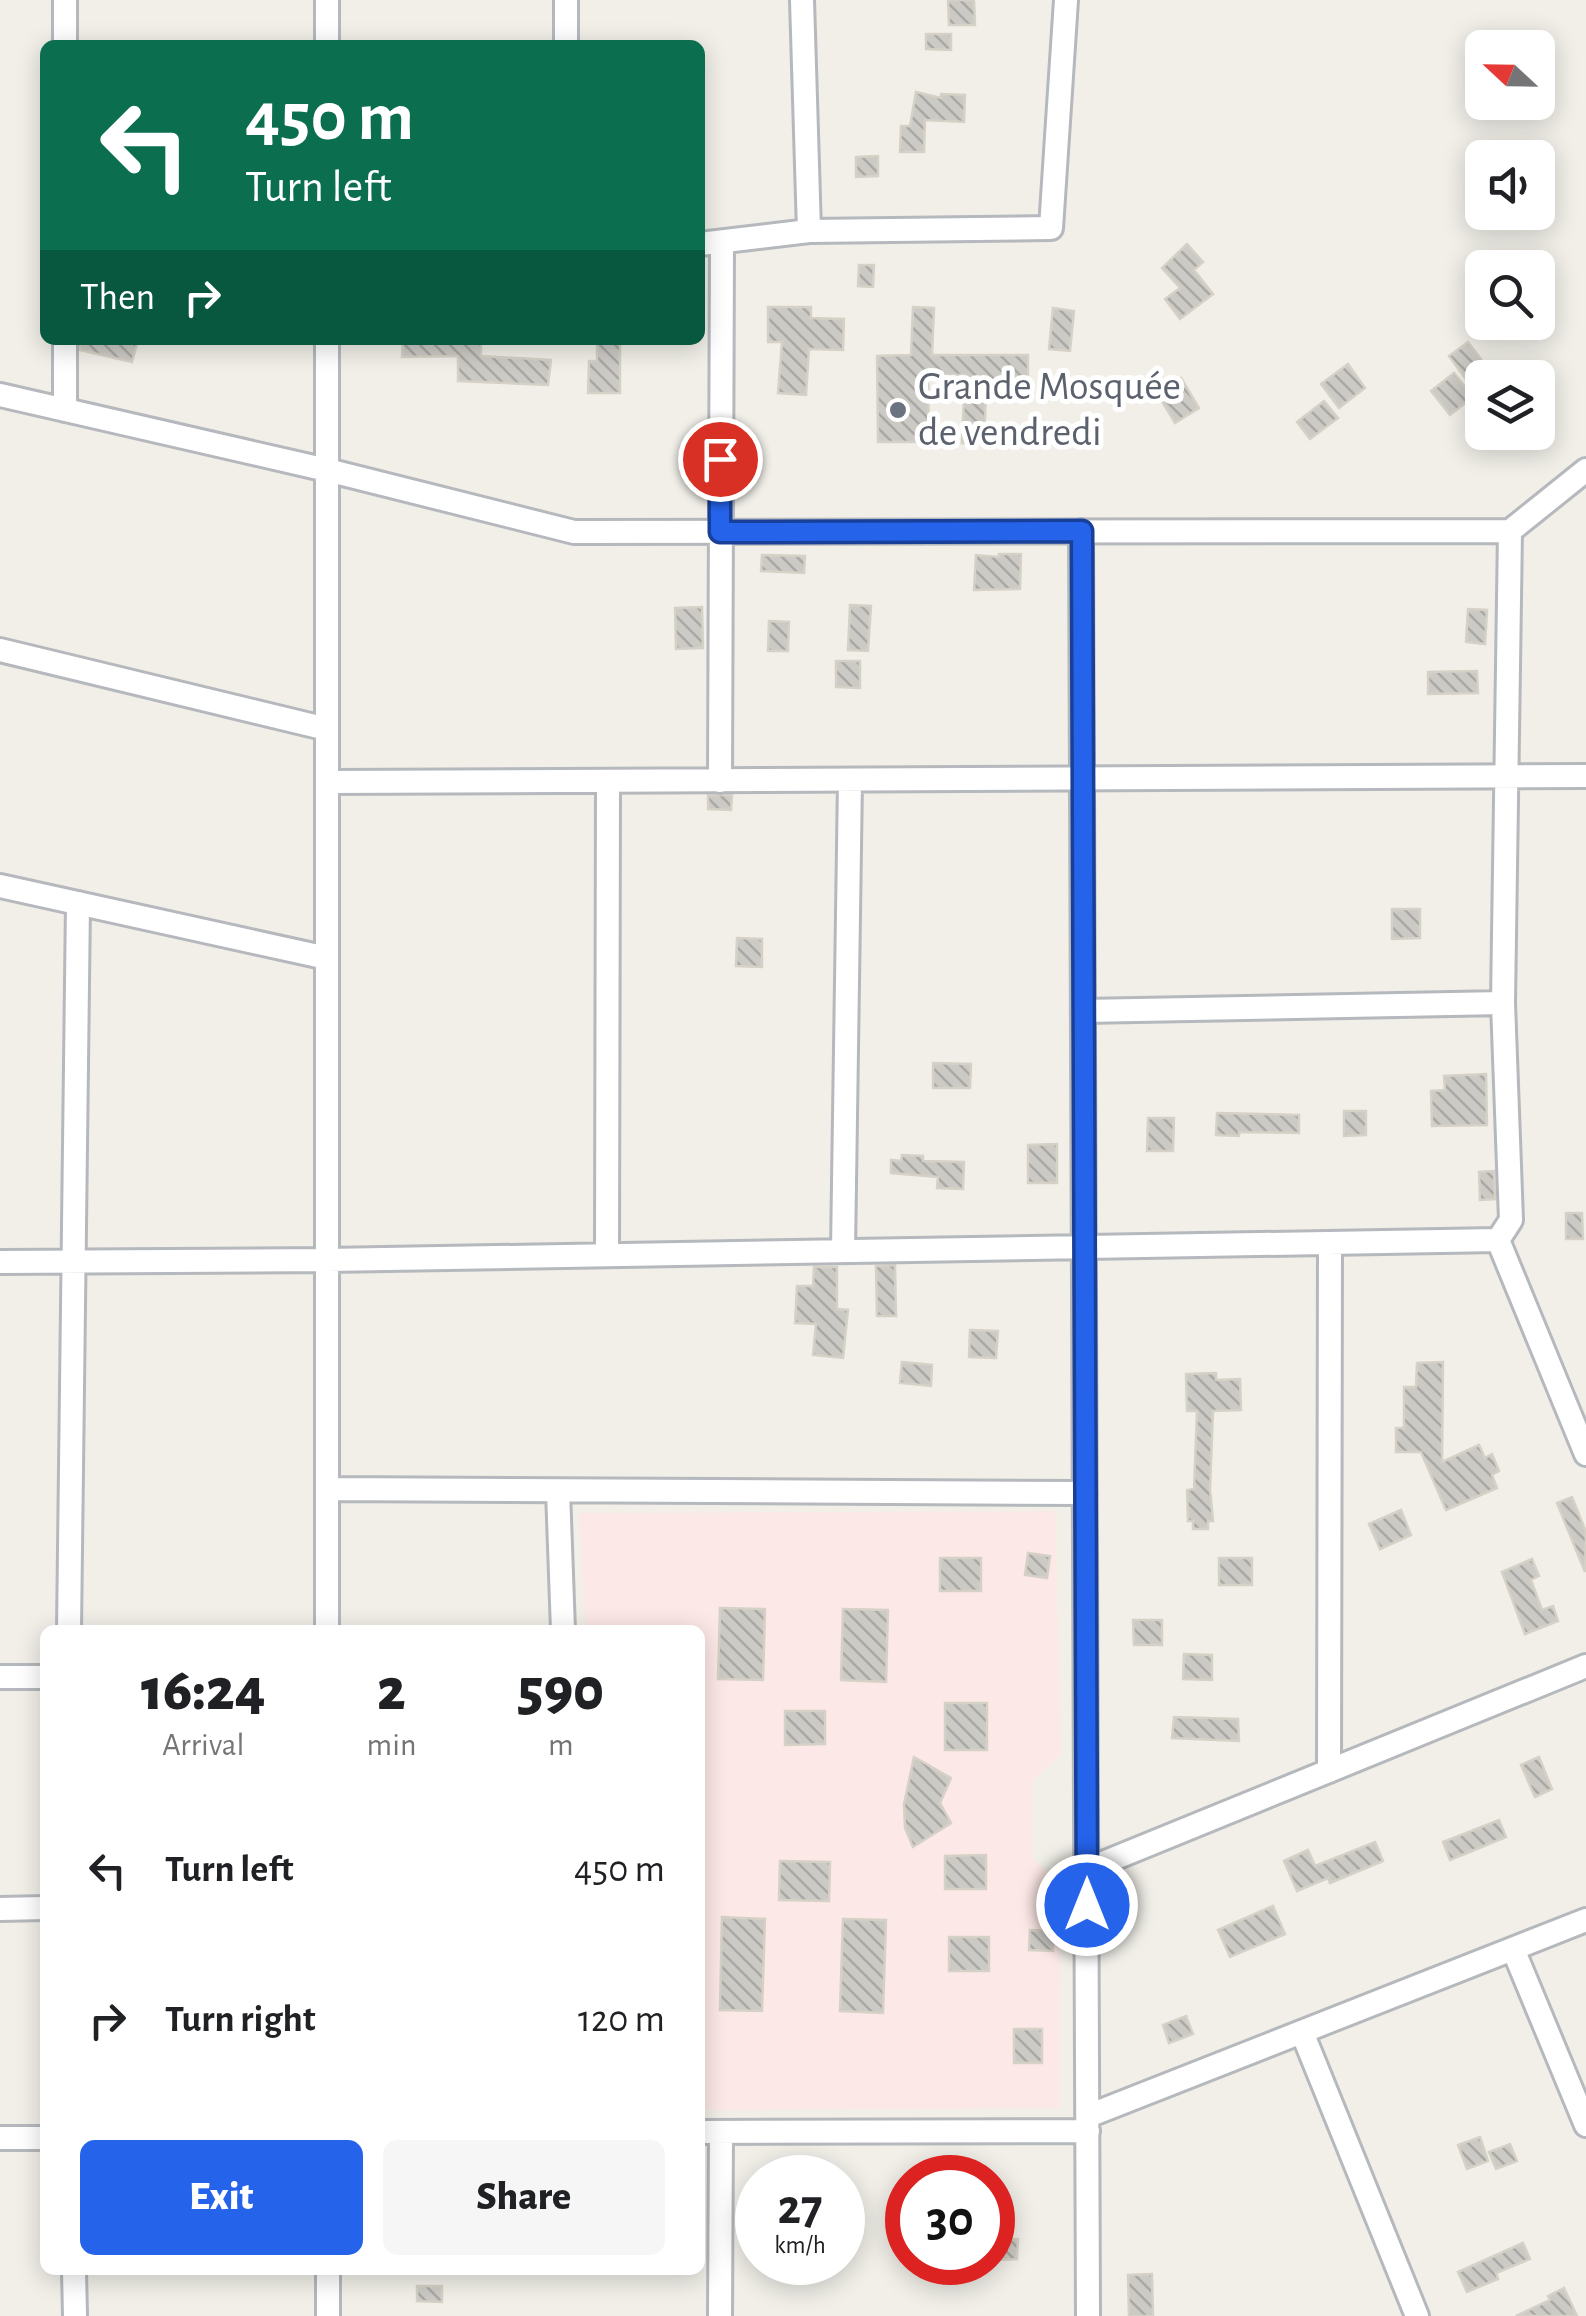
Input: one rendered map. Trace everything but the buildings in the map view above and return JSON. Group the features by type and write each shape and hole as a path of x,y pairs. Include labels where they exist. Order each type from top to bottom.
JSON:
{"street":[{"path":"64,0 65,40"},
{"path":"327,0 327,40"},
{"path":"566,0 566,40"},
{"path":"802,0 810,232"},
{"path":"720,780 720,532 711,243 810,232 1051,228 1066,0"},
{"path":"65,345 65,410"},
{"path":"327,345 327,1625"},
{"path":"0,395 574,532 1510,530 1586,470"},
{"path":"1498,1240 1511,1220 1503,1003 1510,530"},
{"path":"1082,531 1088,2316"},
{"path":"0,650 327,729"},
{"path":"327,782 1586,776"},
{"path":"843,1251 850,780"},
{"path":"607,1255 608,781"},
{"path":"0,886 327,958"},
{"path":"69,1625 78,904"},
{"path":"1083,1011 1503,1003"},
{"path":"0,1262 1498,1240"},
{"path":"1498,1240 1586,1454"},
{"path":"1329,1771 1330,1243"},
{"path":"327,1490 1085,1493"},
{"path":"558,1490 564,1625"},
{"path":"1086,1870 1586,1666"},
{"path":"0,1677 40,1676"},
{"path":"0,1908 40,1908"},
{"path":"720,2316 711,2132 1088,2123 1302,2032 1586,1920"},
{"path":"1514,1949 1586,2124"},
{"path":"1302,2032 1417,2316"},
{"path":"0,2138 40,2138"},
{"path":"74,2275 74,2316"},
{"path":"328,2275 328,2316"}],"shaded area":[{"path":"1055,1511 1061,1754 1033,1781 1032,1858 1060,1883 1059,2108 705,2110 705,1625 586,1625 579,1513"}],"place":[{"name":"Grande Mosquée de vendredi","path":"898,410"}],"route":[{"path":"720,459 720,532 1082,531 1087,1905"}]}
